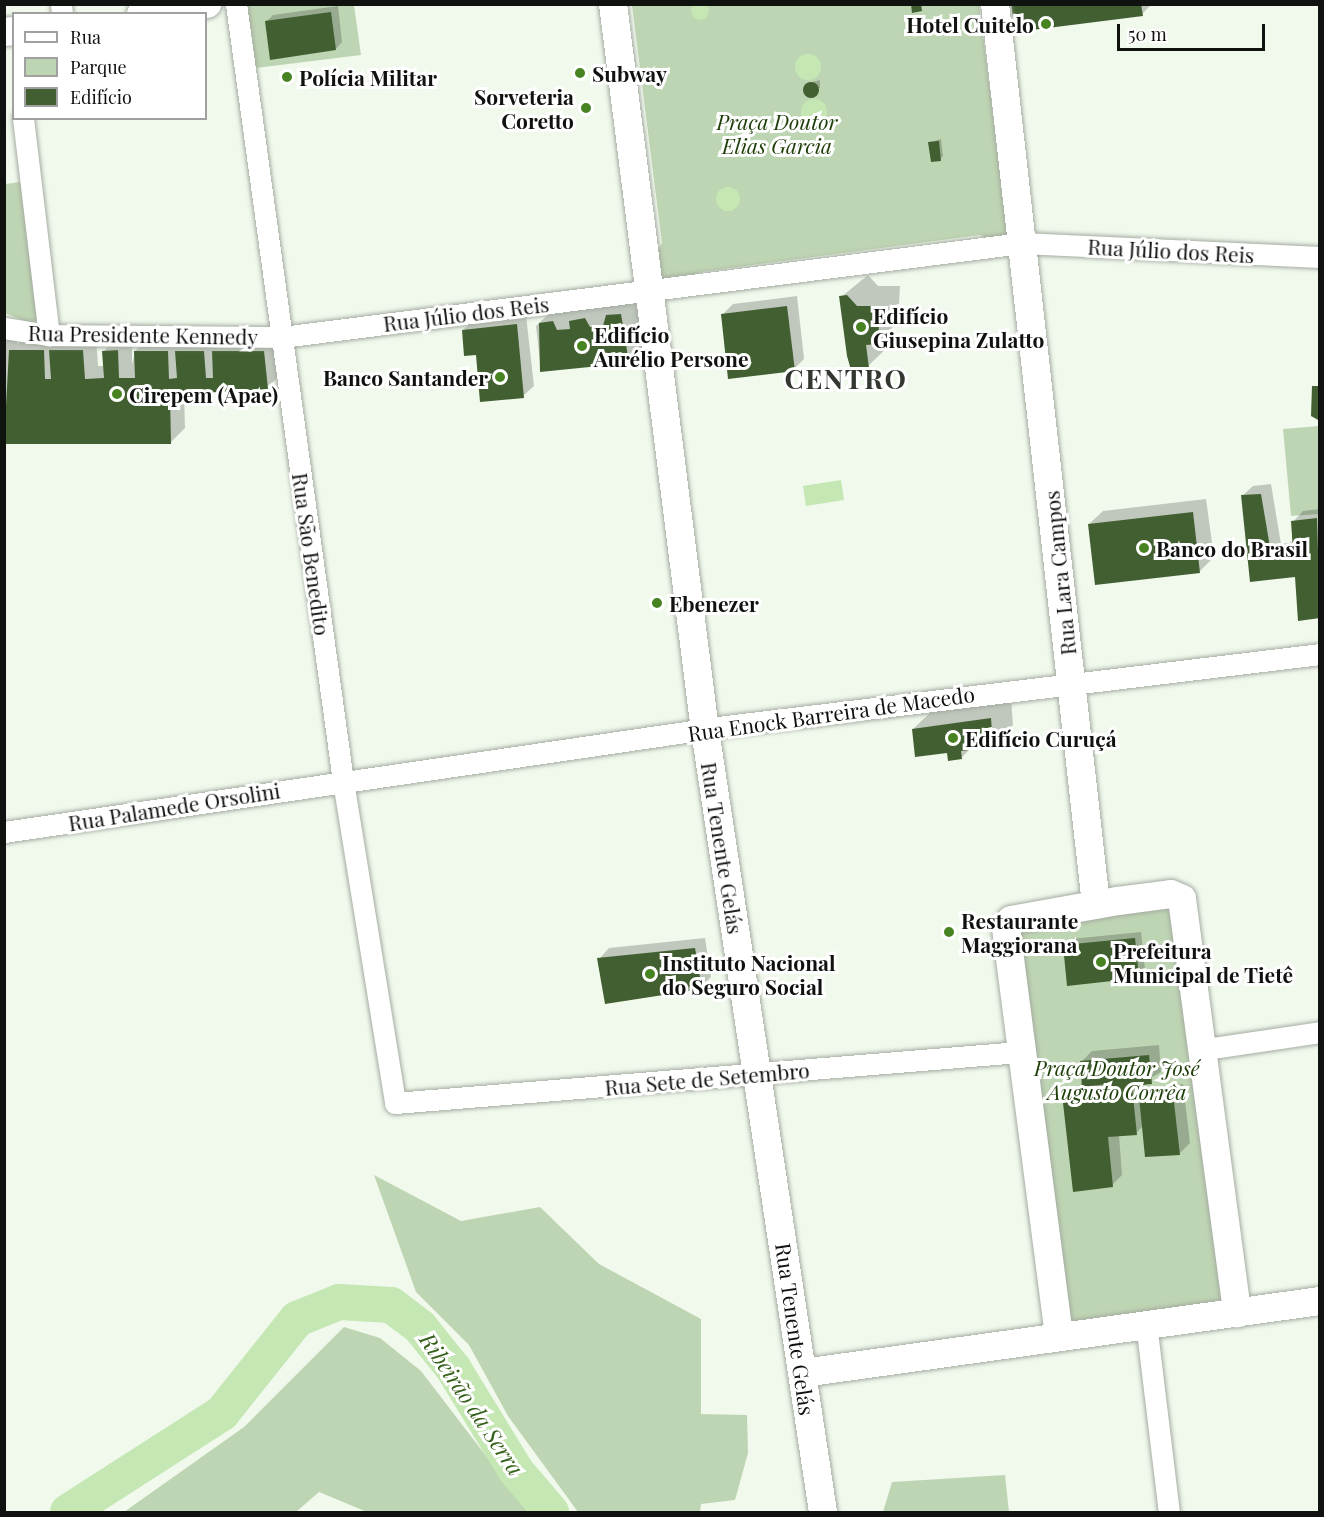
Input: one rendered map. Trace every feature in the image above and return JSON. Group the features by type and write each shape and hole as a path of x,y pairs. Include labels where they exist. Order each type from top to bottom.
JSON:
{"street":[{"path":"154,12 207,4"},
{"name":"Rua São Benedito","path":"236,4 343,781 395,1103"},
{"path":"613,4 650,290 1022,243 995,4"},
{"path":"23,120 49,334"},
{"name":"Rua Júlio dos Reis","path":"1022,243 1320,257"},
{"name":"Rua Lara Campos","path":"1022,243 1096,904"},
{"name":"Rua Júlio dos Reis","path":"282,337 650,290"},
{"name":"Rua Tenente Gelás","path":"650,290 705,730 823,1512"},
{"name":"Rua Presidente Kennedy","path":"4,328 49,334 282,337"},
{"name":"Rua Enock Barreira de Macedo","path":"343,781 1071,681 1320,654"},
{"name":"Rua Palamede Orsolini","path":"4,832 343,781"},
{"path":"1059,1336 1019,1052 1006,928 1011,920 1096,904 1171,894 1182,900 1205,1049 1237,1313"},
{"path":"1205,1049 1320,1032"},
{"name":"Rua Sete de Setembro","path":"395,1103 1019,1052"},
{"path":"803,1373 1146,1323 1320,1301"},
{"path":"1146,1323 1169,1512"}],"green space":[{"path":"247,5 354,5 361,55 256,68"},
{"name":"Praça Doutor Elias Garcia","path":"632,5 979,5 1005,208 1014,232 990,240 980,235 700,272 690,280 662,282 656,254 662,243"},
{"path":"20,182 37,319 32,324 5,313 5,184"},
{"path":"1319,426 1319,514 1291,516 1283,429"},
{"name":"Praça Doutor José Augusto Corrêa","path":"1179,901 1233,1307 1062,1328 1009,927"},
{"path":"374,1175 461,1221 540,1207 599,1264 701,1319 701,1414 747,1415 748,1453 735,1500 701,1504 700,1512 578,1512 508,1416 469,1345 416,1292"},
{"path":"344,1327 380,1338 421,1371 529,1512 367,1512 319,1492 296,1512 124,1512 244,1427"},
{"path":"1005,1475 1009,1512 883,1512 892,1482"}],"shaded area":[{"path":"700,2 706,5 709,11 706,17 700,20 694,17 691,11 694,5"},
{"path":"808,54 817,58 821,67 817,76 808,80 799,76 795,67 799,58"},
{"path":"814,99 823,103 827,112 823,121 814,125 805,121 801,112 805,103"},
{"path":"728,187 733,188 739,194 739,204 733,210 728,211 723,210 717,204 716,199 717,194 723,188"},
{"path":"841,480 844,500 806,506 803,486"}],"building":[{"path":"911,4 921,4 922,11 912,13"},
{"name":"Hotel Cuitelo","path":"1011,4 1141,4 1143,16 1015,32"},
{"path":"331,12 336,50 270,60 265,21"},
{"path":"808,82 814,82 819,90 817,96 808,98 803,93 803,87"},
{"path":"939,141 941,161 931,162 928,142"},
{"name":"Edifício Giusepina Zulatto","path":"847,295 857,306 880,306 878,344 866,345 869,368 851,370 839,296"},
{"path":"787,306 795,371 728,379 721,314"},
{"name":"Edifício Aurélio Persone","path":"621,314 629,363 540,372 539,323 553,321 557,330 570,329 569,321 585,318 590,327 603,326 606,315"},
{"name":"Banco Santander","path":"517,324 524,398 480,402 476,355 464,356 462,330"},
{"path":"9,350 44,350 45,379 51,379 49,350 83,350 85,379 104,378 102,351 118,350 119,378 135,378 134,351 168,351 169,379 177,378 175,351 204,351 206,378 213,378 212,351 264,351 268,389 170,395 171,444 4,444"},
{"path":"1312,386 1320,386 1320,421 1311,416"},
{"path":"1261,494 1271,553 1293,551 1291,521 1317,518 1320,618 1298,621 1295,577 1250,582 1241,495"},
{"name":"Banco do Brasil","path":"1193,512 1200,573 1095,585 1088,524"},
{"name":"Edifício Curuçá","path":"991,718 993,747 961,751 962,759 948,761 947,753 915,757 912,729"},
{"name":"Prefeitura Municipal de Tietê","path":"1135,938 1139,978 1067,986 1063,945"},
{"name":"Instituto Nacional do Seguro Social","path":"695,948 702,989 605,1004 597,958"},
{"path":"1149,1055 1152,1084 1132,1086 1137,1135 1108,1137 1113,1187 1073,1192 1062,1094 1107,1089 1107,1084 1082,1087 1080,1061"},
{"path":"1173,1094 1180,1155 1145,1157 1139,1097"}],"waterway":[{"name":"Ribeirão da Serra","path":"68,1512 222,1413 297,1319 339,1302 391,1305 420,1327 453,1368 516,1471 551,1512"}],"place":[{"name":"Hotel Cuitelo","path":"1046,24"},
{"name":"Subway","path":"580,73"},
{"name":"Polícia Militar","path":"287,77"},
{"name":"Sorveteria Coretto","path":"586,108"},
{"name":"Edifício Giusepina Zulatto","path":"861,327"},
{"name":"Edifício Aurélio Persone","path":"582,346"},
{"name":"Banco Santander","path":"500,377"},
{"name":"Cirepem (Apae)","path":"117,394"},
{"name":"Banco do Brasil","path":"1144,548"},
{"name":"Ebenezer","path":"657,603"},
{"name":"Edifício Curuçá","path":"953,738"},
{"name":"Restaurante Maggiorana","path":"949,932"},
{"name":"Prefeitura Municipal de Tietê","path":"1101,962"},
{"name":"Instituto Nacional do Seguro Social","path":"650,974"}],"district":[{"name":"CENTRO","path":"846,379"}]}
